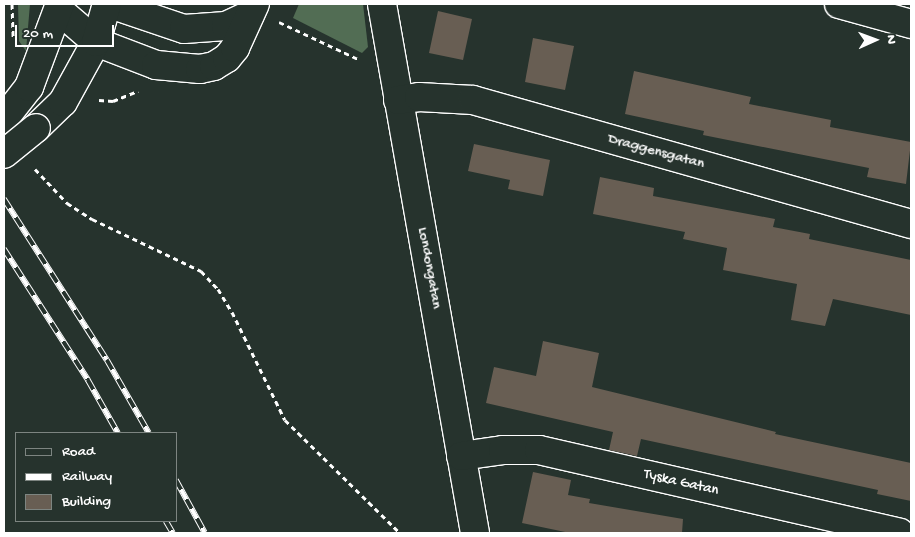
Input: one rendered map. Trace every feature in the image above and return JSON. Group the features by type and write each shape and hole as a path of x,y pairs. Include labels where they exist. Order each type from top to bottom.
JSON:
{"street":[{"path":"4,154 36,128 63,102 96,42 108,4 184,29 226,26 252,9"},
{"name":"Londongatan","path":"382,4 475,533"},
{"path":"839,4 911,24"},
{"path":"10,113 37,68 67,6 96,42 156,64 207,68 227,58 252,9"},
{"name":"Draggensgatan","path":"398,100 419,97 473,100 911,224"},
{"name":"Tyska Gatan","path":"461,456 503,450 539,450 900,533"}],"path":[{"path":"12,4 13,40"},
{"path":"286,26 368,63 392,64"},
{"path":"31,164 67,202 123,236 170,255 206,277 232,312 285,420 400,533"}],"green space":[{"path":"18,4 30,4 26,51 19,41"},
{"path":"299,4 363,4 368,47 362,53 293,18"}],"building":[{"path":"438,11 472,19 463,60 429,53"},
{"path":"533,38 574,46 565,90 525,82"},
{"path":"634,71 751,97 749,104 831,120 830,127 911,142 906,184 867,177 869,168 703,135 704,131 625,114"},
{"path":"474,144 550,160 543,196 508,189 510,180 468,171"},
{"path":"600,177 654,188 653,196 775,219 773,227 810,234 809,239 911,260 911,315 833,299 825,326 791,320 797,284 723,270 727,248 683,239 685,232 593,214"},
{"path":"543,341 599,353 592,387 776,432 775,434 911,463 911,501 877,494 878,490 641,439 637,456 609,450 613,432 486,403 494,367 536,376"},
{"path":"533,472 571,480 568,495 590,499 589,503 683,519 682,533 570,533 522,523"}],"railway":[{"path":"4,199 107,360 148,432"},
{"path":"4,249 88,380 117,432"},
{"path":"178,484 205,533"},
{"path":"167,522 173,533"}]}
